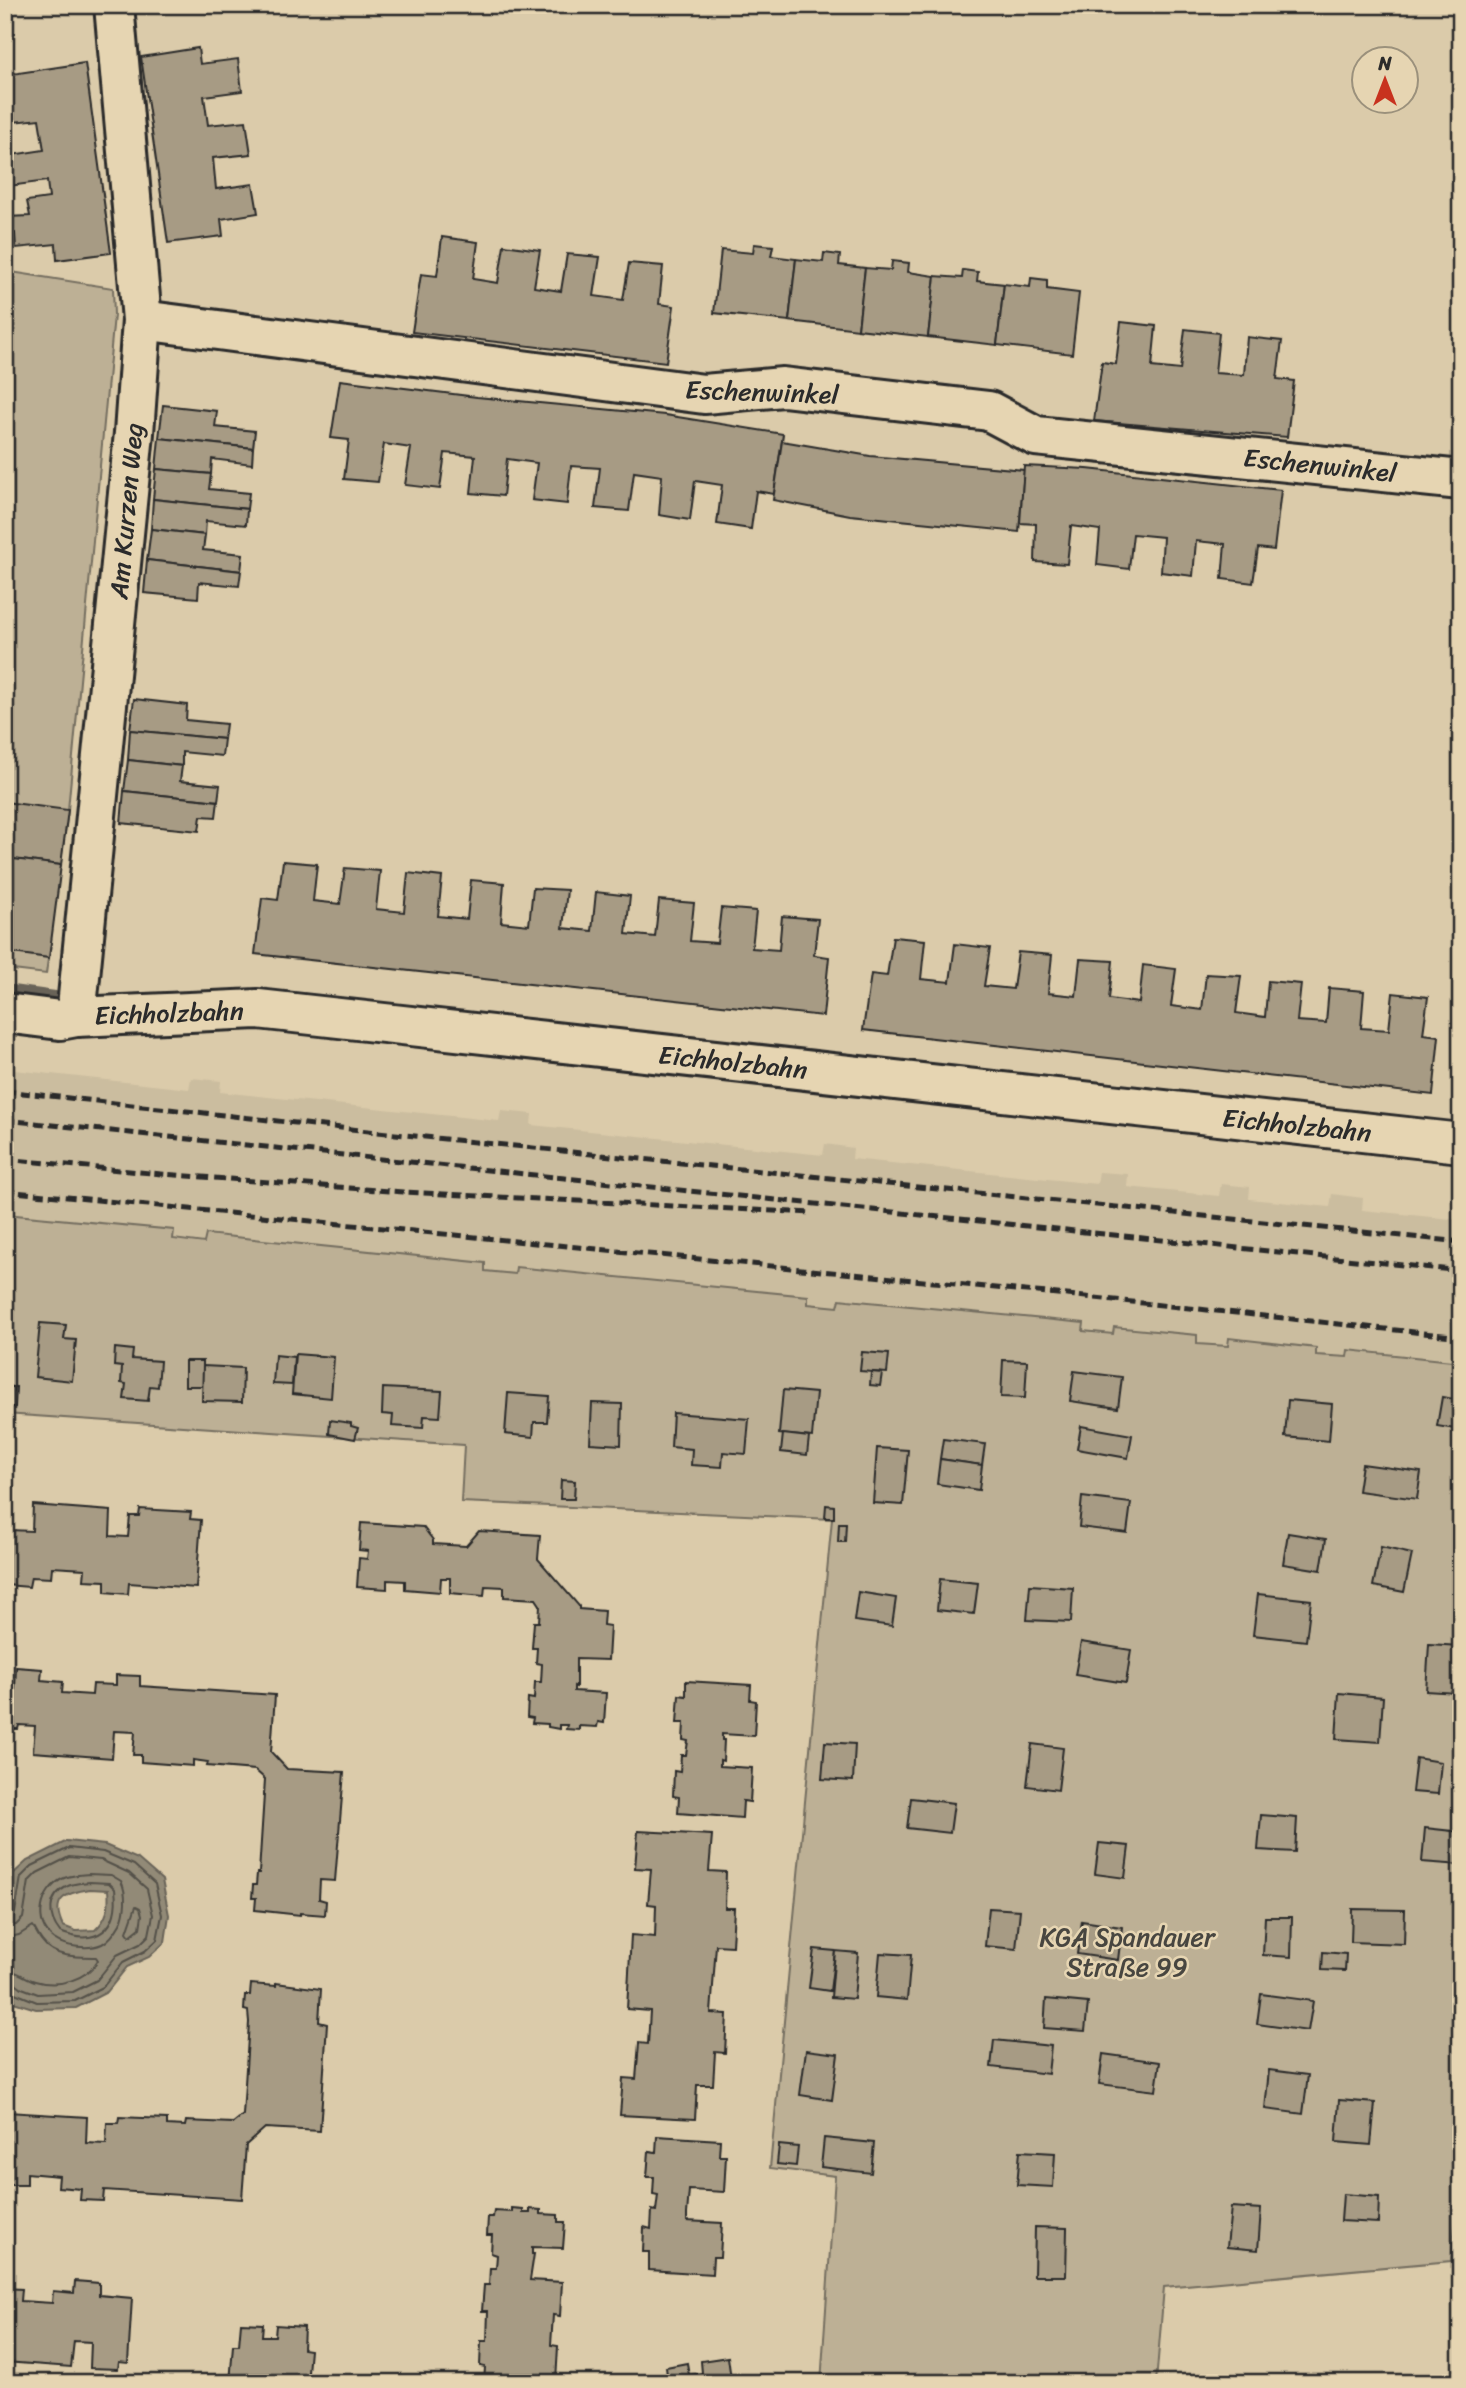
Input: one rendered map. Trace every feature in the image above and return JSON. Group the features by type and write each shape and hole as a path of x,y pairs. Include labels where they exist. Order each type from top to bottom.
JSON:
{"street":[{"name":"Am Kurzen Weg","path":"76,1017 134,433 142,320 114,5"},
{"name":"Eschenwinkel","path":"142,320 704,394 783,387 989,411 1036,436 1461,480"},
{"name":"Eichholzbahn","path":"5,1013 60,1020 76,1017 258,1009 1461,1143"}],"shaded area":[{"path":"5,1069 189,1089 191,1078 221,1081 220,1092 499,1121 501,1111 532,1114 531,1125 823,1155 825,1144 853,1148 852,1159 1097,1184 1099,1172 1128,1174 1127,1187 1219,1196 1221,1184 1250,1187 1249,1199 1330,1207 1332,1194 1363,1198 1362,1210 1461,1220 1461,1362 1348,1351 1347,1357 1316,1355 1316,1348 1229,1339 1228,1346 1196,1344 1197,1336 1114,1327 1114,1334 1083,1331 1083,1323 840,1299 839,1307 808,1304 808,1296 517,1267 515,1274 484,1271 485,1263 206,1234 205,1243 173,1239 173,1230 5,1214"}],"green space":[{"path":"5,271 113,288 114,315 68,810 46,974 5,969"},
{"name":"KGA Spandauer Straße 99","path":"5,1214 174,1230 173,1239 204,1243 206,1234 485,1263 485,1271 515,1274 516,1267 808,1296 808,1304 838,1307 840,1299 1084,1323 1083,1331 1113,1334 1114,1327 1197,1335 1197,1344 1228,1346 1229,1338 1316,1348 1316,1355 1347,1357 1348,1350 1461,1362 1461,2175 1451,2261 1164,2287 1156,2383 821,2383 835,2176 770,2168 832,1519 461,1502 464,1445 5,1414"}],"water":[{"path":"67,1841 105,1845 138,1859 162,1880 169,1915 165,1942 149,1957 127,1967 107,1992 76,2008 36,2009 10,2001 5,1988 5,1943 13,1874 27,1861","holes":["90,1889 108,1890 107,1912 95,1930 76,1931 63,1926 58,1909 62,1899"]}],"building":[{"path":"198,48 200,64 238,59 242,91 204,96 208,125 246,121 251,154 213,158 216,189 253,184 258,213 221,219 223,236 168,243 141,57"},
{"path":"85,63 111,253 57,260 56,244 16,248 15,233 5,234 5,217 30,216 27,201 49,198 47,181 9,186 5,156 44,150 39,119 5,123 5,75"},
{"path":"442,237 478,242 473,279 498,283 504,245 540,250 534,287 561,291 567,254 600,257 594,296 623,300 629,263 663,266 659,304 674,306 666,362 412,332 421,274 437,276"},
{"path":"754,244 773,246 771,256 796,259 789,321 714,313 721,250 753,253"},
{"path":"824,253 840,255 839,265 865,268 858,329 789,321 796,259 823,262"},
{"path":"892,261 909,263 908,272 935,276 928,337 858,329 865,268 891,270"},
{"path":"963,270 978,272 977,281 1004,284 997,345 928,337 935,276 962,278"},
{"path":"1031,278 1047,280 1047,289 1079,293 1072,354 997,345 1004,284 1030,287"},
{"path":"1121,322 1156,326 1152,367 1180,370 1185,329 1219,333 1215,373 1244,375 1247,337 1282,341 1277,379 1294,381 1287,437 1094,421 1102,362 1116,364"},
{"path":"340,380 477,397 665,415 783,434 774,494 756,491 751,529 717,524 722,485 695,481 690,520 659,515 662,476 634,472 629,511 595,508 600,468 571,466 567,504 532,500 537,463 507,459 503,496 471,493 475,456 445,453 440,489 405,485 411,448 384,444 378,482 344,479 349,440 331,438"},
{"path":"163,405 217,411 215,427 255,431 253,448 159,438"},
{"path":"159,438 253,448 252,464 212,459 211,474 156,469"},
{"path":"782,441 870,456 1024,470 1019,532 850,515 773,500"},
{"path":"1024,466 1087,469 1281,490 1274,550 1258,548 1253,583 1222,579 1225,544 1196,541 1193,576 1161,572 1163,537 1133,534 1129,569 1097,565 1100,530 1071,526 1067,564 1035,562 1036,524 1020,523"},
{"path":"156,469 211,474 209,489 249,493 247,509 153,499"},
{"path":"153,499 247,509 246,525 206,521 205,535 151,529"},
{"path":"151,529 205,535 203,550 243,554 241,571 147,560"},
{"path":"147,560 241,571 239,586 199,582 198,598 144,593"},
{"path":"134,699 187,705 186,720 226,724 224,739 130,730"},
{"path":"130,730 224,739 222,756 182,752 182,766 128,760"},
{"path":"128,760 182,766 180,781 220,785 218,801 124,791"},
{"path":"124,791 218,801 216,817 201,816 199,831 121,823"},
{"path":"5,802 68,810 61,865 5,858"},
{"path":"5,858 61,865 49,958 5,952"},
{"path":"283,861 317,864 313,901 340,904 345,868 380,871 376,909 404,912 408,873 442,877 438,916 467,919 471,880 504,883 501,922 529,925 533,888 567,890 563,928 592,931 596,892 630,896 626,934 655,937 659,900 694,903 690,941 717,943 721,908 756,911 752,948 779,950 782,916 818,919 814,955 829,957 823,1016 255,954 262,898 278,900"},
{"path":"893,937 925,940 921,979 950,982 955,944 990,948 984,986 1013,989 1018,952 1052,955 1048,993 1076,996 1080,959 1113,961 1109,999 1139,1003 1143,965 1176,969 1171,1006 1202,1010 1206,974 1241,976 1236,1013 1265,1017 1268,981 1301,984 1297,1021 1326,1023 1329,988 1364,991 1361,1028 1389,1030 1393,993 1428,997 1423,1034 1439,1036 1433,1095 863,1030 871,974 887,976"},
{"path":"40,1323 66,1325 64,1339 76,1340 72,1381 35,1377"},
{"path":"115,1348 133,1350 132,1359 160,1361 158,1387 150,1386 148,1401 124,1399 126,1384 121,1383 122,1367 114,1366"},
{"path":"862,1352 889,1354 887,1373 860,1371"},
{"path":"295,1354 334,1357 331,1398 292,1394"},
{"path":"275,1355 294,1357 292,1385 273,1384"},
{"path":"1003,1360 1027,1361 1025,1398 1001,1397"},
{"path":"185,1361 203,1361 203,1386 185,1386"},
{"path":"203,1366 243,1368 242,1402 202,1401"},
{"path":"1074,1371 1122,1377 1118,1408 1070,1401"},
{"path":"871,1372 882,1373 880,1386 870,1385"},
{"path":"5,1387 16,1387 15,1407 5,1407"},
{"path":"383,1388 442,1391 440,1417 424,1416 423,1428 392,1426 393,1415 382,1414"},
{"path":"783,1390 816,1393 812,1437 779,1434"},
{"path":"508,1393 549,1396 547,1422 534,1422 533,1437 505,1434"},
{"path":"1442,1397 1461,1400 1461,1430 1437,1426"},
{"path":"1288,1400 1332,1404 1329,1441 1285,1437"},
{"path":"592,1403 622,1404 621,1445 590,1443"},
{"path":"673,1413 749,1419 746,1454 723,1452 722,1467 691,1465 692,1449 671,1447"},
{"path":"330,1420 351,1423 351,1426 358,1428 355,1439 329,1434"},
{"path":"1081,1426 1132,1435 1128,1458 1077,1449"},
{"path":"783,1434 809,1437 807,1455 781,1452"},
{"path":"943,1439 985,1444 982,1465 940,1459"},
{"path":"877,1448 908,1450 903,1505 873,1503"},
{"path":"940,1459 982,1465 979,1490 937,1484"},
{"path":"1362,1464 1421,1472 1417,1499 1358,1491"},
{"path":"561,1480 575,1481 574,1499 560,1499"},
{"path":"1082,1497 1131,1503 1127,1533 1079,1527"},
{"path":"33,1505 111,1511 110,1536 128,1537 130,1516 139,1516 140,1509 191,1512 190,1519 201,1520 196,1588 129,1583 128,1594 105,1592 105,1581 84,1580 85,1569 52,1567 51,1578 31,1577 29,1587 6,1585 10,1530 32,1531"},
{"path":"826,1505 834,1506 834,1518 825,1518"},
{"path":"361,1523 423,1527 433,1544 466,1546 479,1531 540,1535 538,1559 579,1609 604,1611 603,1625 610,1626 608,1660 576,1659 576,1687 574,1686 574,1691 606,1693 604,1723 598,1722 597,1727 579,1726 579,1730 566,1729 567,1725 559,1725 559,1729 548,1727 548,1724 532,1723 533,1718 527,1717 528,1698 534,1699 535,1682 541,1682 542,1664 536,1663 537,1648 532,1648 534,1622 539,1622 540,1605 536,1599 504,1597 504,1587 485,1586 484,1596 450,1593 450,1578 441,1578 440,1592 405,1589 405,1581 387,1580 387,1589 357,1587 359,1558 367,1559 368,1551 359,1550"},
{"path":"839,1523 846,1523 845,1542 838,1542"},
{"path":"1288,1533 1326,1539 1321,1570 1283,1564"},
{"path":"1381,1547 1412,1554 1404,1592 1373,1586"},
{"path":"940,1579 978,1583 974,1614 937,1610"},
{"path":"1030,1585 1073,1588 1071,1622 1027,1620"},
{"path":"858,1592 896,1598 892,1626 854,1621"},
{"path":"1258,1594 1311,1600 1306,1641 1253,1635"},
{"path":"1081,1642 1131,1650 1126,1683 1075,1675"},
{"path":"1429,1644 1460,1646 1457,1693 1426,1691"},
{"path":"16,1667 42,1669 41,1680 63,1682 62,1693 92,1695 93,1684 116,1685 116,1675 140,1676 140,1686 275,1695 271,1752 287,1769 344,1772 335,1881 320,1880 319,1899 326,1901 325,1915 255,1910 256,1898 252,1898 253,1885 256,1885 259,1873 265,1779 255,1770 207,1766 208,1762 193,1760 193,1766 141,1762 141,1755 133,1755 135,1732 114,1731 112,1758 33,1752 35,1726 19,1725 18,1729 8,1729 9,1710 14,1710"},
{"path":"686,1681 751,1685 750,1700 756,1701 754,1736 722,1734 723,1761 720,1760 720,1766 752,1768 750,1802 743,1801 742,1818 678,1813 679,1797 673,1796 674,1771 680,1772 681,1755 686,1755 688,1741 683,1740 684,1723 677,1723 679,1695 686,1696"},
{"path":"1339,1693 1383,1697 1380,1742 1336,1739"},
{"path":"825,1742 855,1744 853,1781 822,1779"},
{"path":"1032,1744 1063,1748 1058,1790 1027,1786"},
{"path":"1416,1758 1441,1762 1438,1794 1412,1792"},
{"path":"911,1798 954,1803 950,1833 907,1828"},
{"path":"1261,1815 1297,1818 1295,1852 1258,1850"},
{"path":"1425,1828 1461,1832 1461,1865 1422,1862"},
{"path":"638,1831 712,1835 709,1871 726,1872 725,1908 734,1908 732,1946 716,1945 711,2013 727,2014 725,2053 715,2052 713,2085 697,2085 695,2119 620,2115 623,2078 636,2079 639,2043 648,2044 650,2011 627,2009 631,1935 655,1937 656,1905 648,1904 651,1869 635,1868"},
{"path":"1099,1843 1129,1846 1125,1878 1095,1874"},
{"path":"989,1908 1020,1910 1016,1949 985,1946"},
{"path":"1352,1909 1405,1910 1404,1944 1351,1942"},
{"path":"1265,1917 1292,1917 1291,1957 1263,1955"},
{"path":"1082,1921 1122,1927 1118,1960 1077,1954"},
{"path":"814,1949 835,1951 830,1991 809,1988"},
{"path":"835,1951 858,1953 854,1999 831,1997"},
{"path":"1323,1952 1346,1954 1345,1971 1322,1970"},
{"path":"880,1953 911,1955 907,2000 876,1997"},
{"path":"276,1983 321,1989 319,2022 327,2024 320,2131 265,2128 246,2145 242,2199 104,2190 103,2201 80,2200 81,2189 58,2187 59,2176 27,2173 27,2185 5,2185 8,2112 87,2117 86,2143 106,2144 107,2123 118,2123 119,2117 167,2119 167,2125 185,2126 186,2121 233,2123 243,2115 249,2022 248,2011 244,2010 245,1995 250,1995 251,1984 276,1986"},
{"path":"1261,1994 1313,2001 1308,2031 1257,2024"},
{"path":"1046,1999 1088,2003 1085,2031 1044,2028"},
{"path":"994,2040 1051,2046 1048,2074 991,2067"},
{"path":"806,2050 838,2054 832,2100 800,2095"},
{"path":"1103,2054 1160,2062 1156,2091 1099,2084"},
{"path":"1269,2070 1308,2075 1303,2114 1265,2109"},
{"path":"1339,2100 1375,2103 1371,2145 1336,2142"},
{"path":"657,2136 720,2140 719,2156 726,2156 724,2192 689,2190 687,2214 687,2221 722,2223 720,2257 713,2257 712,2274 649,2270 649,2252 643,2252 644,2227 651,2229 652,2210 656,2211 658,2195 653,2194 654,2177 647,2177 649,2151 656,2152"},
{"path":"824,2138 874,2143 871,2173 821,2167"},
{"path":"779,2145 798,2147 796,2166 777,2164"},
{"path":"1020,2151 1055,2153 1053,2187 1017,2185"},
{"path":"1343,2194 1379,2197 1378,2223 1341,2221"},
{"path":"1231,2207 1261,2209 1258,2250 1227,2247"},
{"path":"512,2208 523,2209 523,2213 530,2213 530,2209 541,2210 541,2214 558,2215 558,2222 565,2222 563,2248 532,2247 534,2254 530,2280 562,2282 560,2316 553,2315 551,2345 558,2346 556,2382 525,2380 525,2383 484,2383 485,2367 480,2366 481,2341 487,2341 488,2311 482,2311 484,2285 489,2285 490,2268 496,2268 497,2255 491,2253 492,2235 487,2235 488,2217 493,2217 494,2211 512,2212"},
{"path":"1035,2227 1067,2228 1066,2276 1034,2276"},
{"path":"75,2281 99,2283 99,2295 132,2298 128,2363 119,2362 118,2369 90,2368 91,2342 74,2341 71,2367 5,2362 5,2288 22,2289 21,2301 52,2303 53,2291 74,2293"},
{"path":"241,2323 263,2324 262,2336 275,2336 276,2325 304,2327 303,2349 310,2350 307,2383 230,2383 233,2345 239,2345"},
{"path":"728,2357 731,2379 740,2379 740,2383 668,2383 666,2367 687,2363 689,2375 702,2373 701,2361"}],"waterway":[{"path":"5,990 55,997"}],"railway":[{"path":"5,1091 405,1135 1461,1242"},
{"path":"5,1120 1461,1271"},
{"path":"5,1159 403,1192 811,1213"},
{"path":"5,1191 1067,1295 1461,1337"}]}
